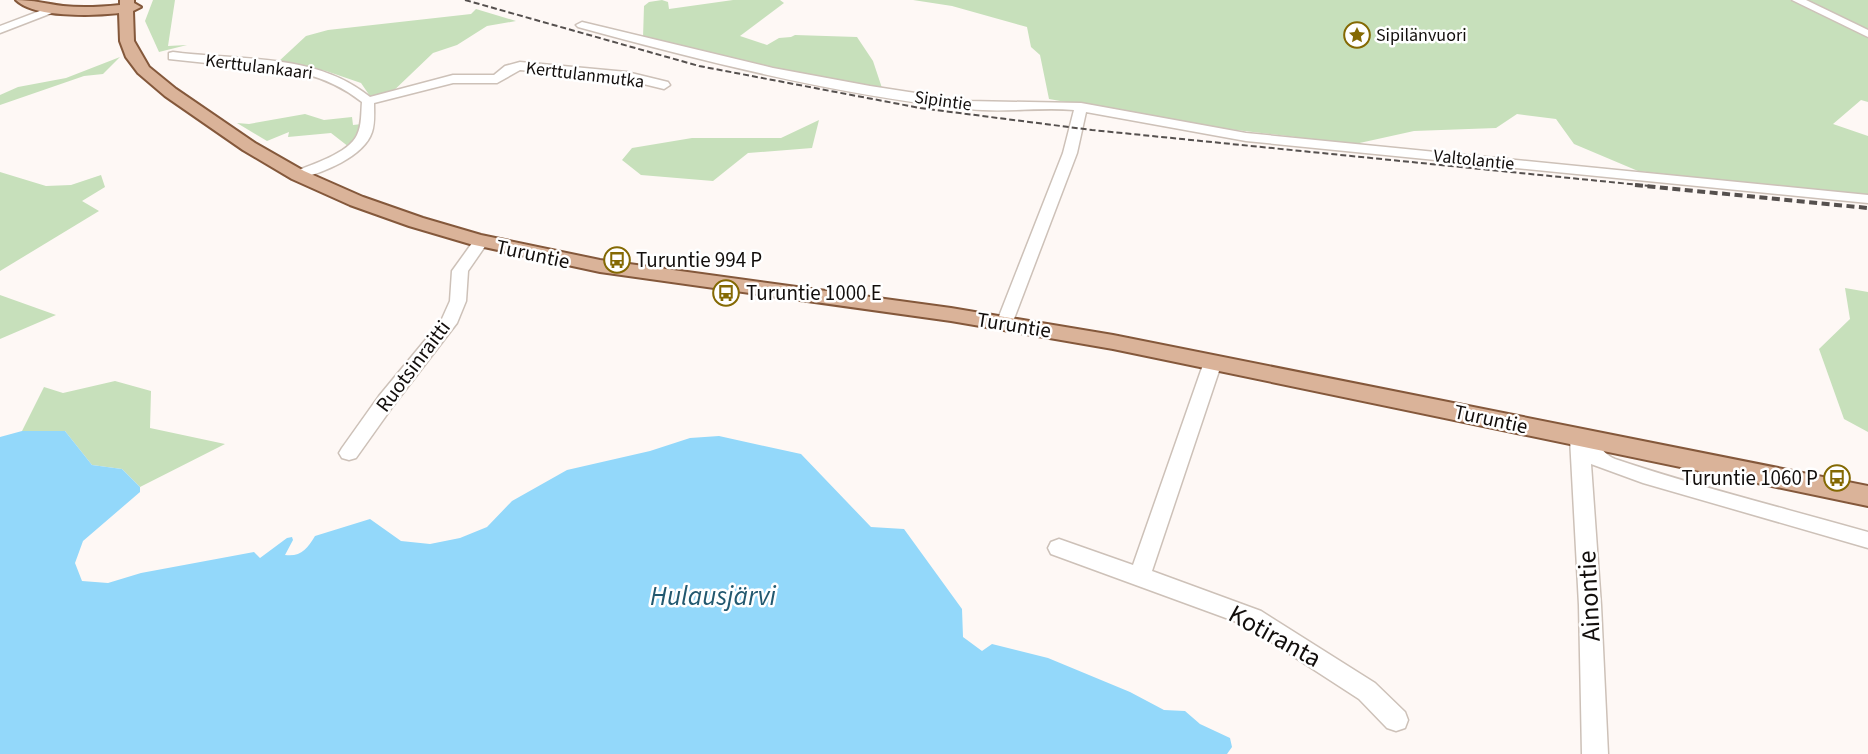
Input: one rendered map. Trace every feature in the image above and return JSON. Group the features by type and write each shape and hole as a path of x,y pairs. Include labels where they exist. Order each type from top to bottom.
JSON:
{"main road":[{"path":"22,0 53,9 91,12 131,4"},
{"name":"Turuntie","path":"131,4 126,40 136,60 156,84 298,175 398,218 480,242 569,262 1113,341 1868,496"}],"street":[{"path":"1797,0 1868,34"},
{"path":"0,30 53,9"},
{"name":"Sipintie","path":"582,25 688,54 930,100 970,105 1060,105 1081,108"},
{"name":"Kerttulankaari","path":"173,56 307,70 345,83 357,90 368,101"},
{"name":"Kerttulanmutka","path":"368,101 453,79 496,79 509,69 520,66 627,76 664,85"},
{"path":"298,175 332,160 359,142 365,133 368,101"},
{"path":"1004,324 1070,153 1081,108"},
{"name":"Valtolantie","path":"1081,108 1246,137 1868,199"},
{"name":"Ruotsinraitti","path":"349,453 386,400 449,323 458,301 460,270 480,242"},
{"path":"1140,576 1213,362"},
{"path":"1580,438 1600,461 1643,477 1868,540"},
{"name":"Ainontie","path":"1580,438 1590,605 1595,754"},
{"name":"Kotiranta","path":"1059,548 1253,618 1367,691 1396,720"}],"green space":[{"path":"153,0 175,0 168,46 187,45 159,52 145,21"},
{"path":"662,0 668,2 669,9 733,0 780,0 784,3 740,36 767,45 779,38 795,35 857,37 873,61 882,88 814,76 643,38 644,6 649,2"},
{"path":"913,0 1790,0 1868,37 1868,102 1861,100 1833,124 1868,136 1868,196 1638,171 1574,144 1556,119 1517,114 1496,128 1414,131 1355,144 1202,126 1049,99 1040,55 1031,47 1027,27 952,6"},
{"path":"1806,0 1868,0 1868,30 1813,5"},
{"path":"476,9 516,21 487,26 457,45 433,53 387,97 374,102 361,83 326,71 278,62 306,36 328,30 471,14"},
{"path":"120,57 103,74 84,76 0,105 0,95 18,87 66,78"},
{"path":"305,114 324,120 352,117 353,125 362,124 349,147 331,133 288,137 289,132 267,141 237,123 249,124"},
{"path":"819,120 812,148 748,153 713,181 641,175 622,160 632,148 692,138 781,138"},
{"path":"0,172 46,186 71,185 101,175 105,187 82,201 99,211 0,271"},
{"path":"1845,288 1868,292 1868,432 1844,419 1819,349 1850,319"},
{"path":"0,295 56,315 0,339"},
{"path":"115,381 151,391 150,428 225,444 140,487 122,469 92,465 65,431 22,431 44,387 63,393"}],"water":[{"name":"Hulausjärvi","path":"22,431 65,431 92,465 122,469 140,487 140,492 83,541 75,563 82,581 108,583 141,573 254,552 260,558 287,538 292,537 293,540 285,555 295,555 306,548 315,536 370,519 401,541 430,544 460,538 487,527 512,501 567,470 650,451 690,438 719,436 801,454 871,527 904,529 962,609 963,637 982,651 992,644 1048,658 1130,692 1164,710 1185,711 1200,724 1230,738 1232,747 1227,754 0,754 0,437"}],"railway":[{"path":"465,0 699,66 920,108 1092,130 1650,186"},
{"path":"1635,185 1868,208"}],"place":[{"name":"Sipilänvuori","path":"1357,35"},
{"name":"Turuntie 994 P","path":"617,260"},
{"name":"Turuntie 1000 E","path":"726,293"},
{"name":"Turuntie 1060 P","path":"1837,478"}]}
